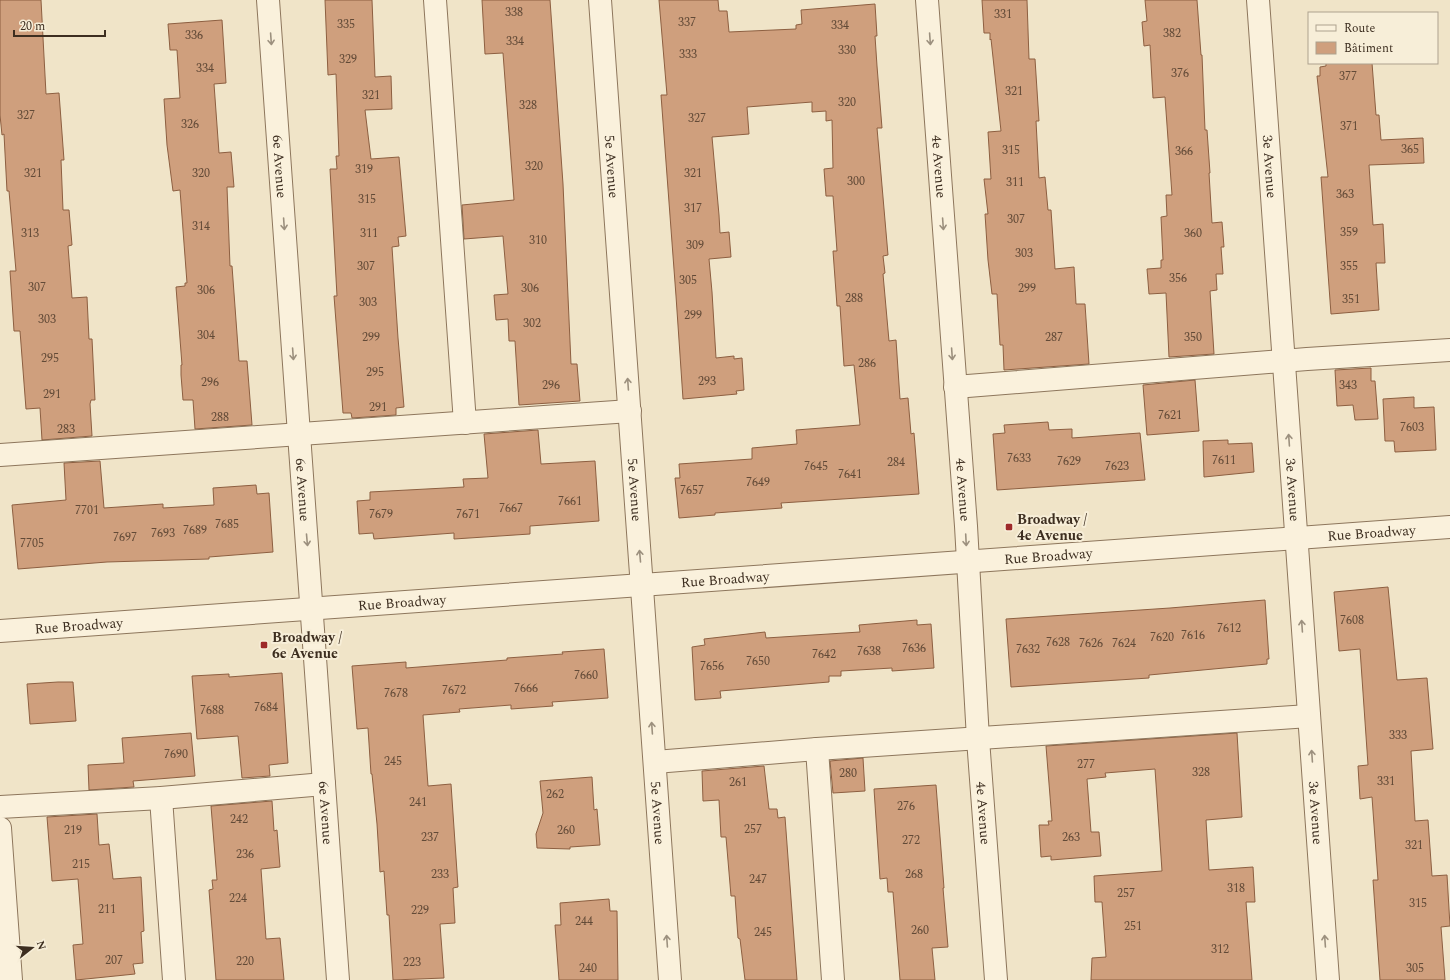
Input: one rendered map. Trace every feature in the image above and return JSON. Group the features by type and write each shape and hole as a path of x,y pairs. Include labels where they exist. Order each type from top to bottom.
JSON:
{"street":[{"name":"6e Avenue","path":"268,0 338,980"},
{"path":"435,0 465,423"},
{"name":"5e Avenue","path":"600,0 670,980"},
{"name":"4e Avenue","path":"927,0 968,562 978,739 996,980"},
{"name":"3e Avenue","path":"1258,0 1328,980"},
{"path":"955,387 1284,361 1450,350"},
{"path":"0,455 630,411"},
{"name":"Rue Broadway","path":"0,631 1450,527"},
{"path":"655,762 817,749 1309,716"},
{"path":"817,749 833,980"},
{"path":"0,807 161,798 324,784"},
{"path":"161,798 174,980"},
{"path":"0,828 11,980"}],"building":[{"path":"0,0 41,0 46,94 59,93 64,160 61,160 63,210 69,210 72,245 68,246 72,298 87,297 89,339 92,339 95,400 91,400 90,404 92,436 42,440 40,408 26,409 20,331 14,331 10,271 16,271 9,191 7,191 4,134 2,135 0,115"},
{"path":"325,0 372,0 375,77 391,76 392,109 365,110 371,159 399,157 406,236 398,237 399,246 392,247 404,407 396,408 396,415 352,418 351,413 343,413 334,296 337,296 330,169 337,169 336,156 339,156 336,74 328,75"},
{"path":"482,0 550,0 563,184 571,364 577,364 580,401 519,405 515,341 509,341 508,319 496,320 494,295 508,294 503,236 464,239 462,205 514,200 503,53 485,54"},
{"path":"659,0 718,0 719,11 727,11 729,32 796,29 796,25 802,24 801,10 875,4 877,36 875,36 882,128 877,128 888,255 883,256 885,273 883,274 889,341 896,340 900,399 908,398 911,434 914,433 919,494 781,503 782,508 715,513 715,515 679,518 675,478 680,478 679,464 752,459 752,448 797,444 796,430 860,425 854,365 844,366 840,306 837,306 833,251 837,251 833,196 826,196 824,169 833,168 832,120 826,121 826,111 812,112 812,102 747,107 749,134 712,137 720,233 729,232 731,257 709,259 716,358 734,356 734,359 742,358 744,390 736,391 737,394 683,399 661,95 667,95"},
{"path":"982,0 1027,0 1029,59 1035,59 1039,121 1036,121 1039,178 1045,177 1048,210 1051,210 1055,269 1074,267 1076,304 1085,304 1089,364 1004,370 1003,345 1000,345 997,294 992,294 988,260 985,214 988,214 984,179 991,179 988,132 1001,131 991,39 990,40 990,33 984,33"},
{"path":"1145,0 1197,0 1202,55 1205,130 1207,130 1210,173 1212,223 1222,222 1224,247 1221,247 1223,274 1216,274 1217,290 1210,291 1214,354 1169,357 1166,293 1149,294 1147,269 1161,268 1161,260 1163,260 1161,217 1167,216 1166,195 1172,195 1165,97 1153,98 1150,45 1144,46 1142,22 1147,21"},
{"path":"222,20 226,83 214,84 219,153 231,152 234,187 227,187 230,266 232,266 239,361 247,361 252,425 195,429 193,400 183,400 181,375 182,365 176,287 185,286 185,283 187,283 180,190 173,191 167,145 164,99 180,98 177,50 170,50 168,24"},
{"path":"1326,64 1372,64 1376,115 1379,115 1381,140 1423,138 1424,163 1369,165 1373,225 1383,224 1385,263 1376,263 1379,310 1331,314 1321,177 1328,177 1317,76 1320,76 1320,67 1326,66"},
{"path":"1371,368 1371,381 1375,381 1378,419 1355,420 1353,405 1337,406 1335,370"},
{"path":"1195,380 1199,431 1147,435 1143,385"},
{"path":"1414,397 1414,408 1434,407 1436,450 1395,452 1394,441 1385,441 1383,399"},
{"path":"1048,422 1049,430 1072,429 1072,438 1140,433 1145,480 997,490 993,434 1005,433 1004,425"},
{"path":"538,430 541,464 595,461 599,521 530,526 530,534 454,539 454,533 374,539 373,533 359,534 357,501 370,500 370,492 464,487 463,479 488,478 484,434"},
{"path":"1228,440 1228,444 1252,443 1254,472 1204,477 1203,441"},
{"path":"100,461 104,508 163,504 163,508 214,505 213,488 256,485 257,494 269,493 273,552 209,557 209,559 107,562 18,569 12,505 66,500 64,463"},
{"path":"1388,587 1397,680 1427,678 1433,749 1411,751 1415,821 1428,820 1432,876 1447,875 1450,926 1441,927 1445,980 1380,980 1373,880 1378,880 1372,797 1360,799 1358,766 1368,765 1360,649 1339,651 1334,592"},
{"path":"1265,600 1269,659 1267,659 1267,664 1149,675 1149,678 1011,687 1006,619"},
{"path":"917,620 917,625 931,624 934,668 892,671 892,668 841,671 841,676 829,676 829,682 720,691 721,698 695,700 692,647 705,645 704,639 765,632 766,638 860,632 859,625"},
{"path":"604,649 608,698 552,702 553,706 511,709 511,705 459,709 460,712 423,715 428,786 451,784 458,887 453,888 455,923 440,924 444,978 393,980 389,915 387,915 384,871 380,872 368,728 357,729 352,666 406,662 406,668 507,660 507,658"},
{"path":"282,673 288,763 269,765 270,776 242,778 238,736 197,739 192,676 229,674 229,677"},
{"path":"73,682 76,721 30,724 27,684"},
{"path":"191,733 195,776 133,781 134,787 89,790 88,765 124,763 122,738"},
{"path":"1237,733 1242,817 1206,820 1209,870 1253,867 1255,902 1246,902 1252,980 1091,980 1092,958 1106,957 1102,902 1095,902 1094,876 1162,871 1155,769 1105,773 1106,777 1087,779 1091,832 1099,832 1101,856 1051,860 1051,856 1041,857 1039,825 1049,825 1048,821 1052,821 1046,746"},
{"path":"863,758 865,791 833,793 830,761"},
{"path":"764,766 769,809 777,809 778,818 785,817 797,980 745,980 740,939 738,938 735,896 731,896 726,837 721,837 719,800 703,801 702,771"},
{"path":"592,777 594,810 597,809 600,845 570,847 570,849 537,848 536,834 543,813 540,781"},
{"path":"936,785 948,947 932,948 935,980 900,980 893,892 888,892 887,878 880,879 874,789"},
{"path":"272,801 274,831 277,830 280,867 261,869 266,939 280,938 284,980 216,980 209,890 213,889 212,880 217,880 211,806"},
{"path":"97,814 99,845 109,844 113,879 141,877 144,931 141,932 143,963 133,964 135,974 76,980 73,945 83,944 78,879 52,881 47,817"},
{"path":"609,899 610,911 617,911 618,980 559,980 555,925 561,925 560,903"}],"place":[{"name":"Broadway / 4e Avenue","path":"1009,527"},
{"name":"Broadway / 6e Avenue","path":"264,645"}]}
